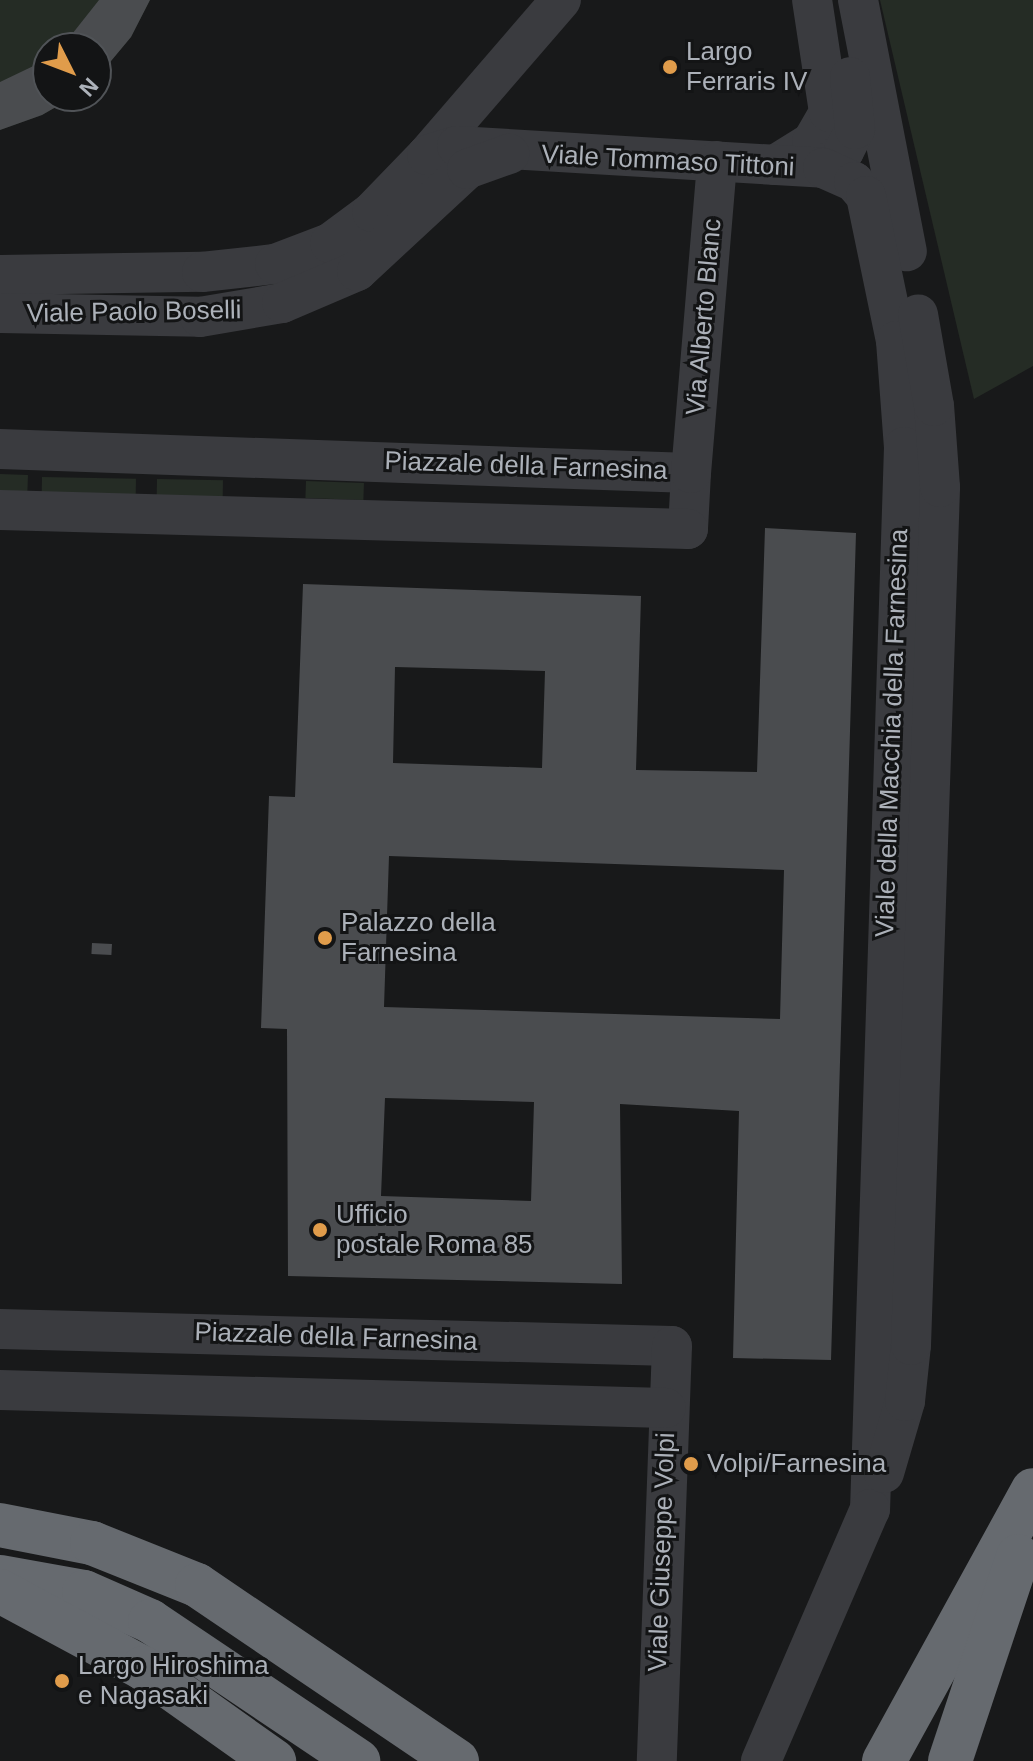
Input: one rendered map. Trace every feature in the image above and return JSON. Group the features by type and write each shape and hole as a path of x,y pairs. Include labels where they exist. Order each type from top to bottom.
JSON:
{"highway":[{"path":"884,1761 1033,1490"},
{"path":"950,1761 1033,1512"},
{"path":"0,1525 92,1543 197,1585 457,1761"},
{"path":"0,1577 84,1592 150,1621 358,1761"},
{"path":"0,1591 143,1668 274,1761"}],"street":[{"name":"Viale Paolo Boselli","path":"0,275 202,272 275,264 322,247 350,229 427,155 561,0"},
{"path":"775,165 812,142 829,112 812,0"},
{"path":"823,168 844,151 857,121 833,0"},
{"name":"Viale della Macchia della Farnesina","path":"761,1761 870,1509 901,1418 911,1345 940,487 934,406 858,0"},
{"path":"427,155 466,146 513,153"},
{"name":"Viale Paolo Boselli","path":"0,313 200,317 282,303 357,271 467,169 513,153"},
{"name":"Viale Tommaso Tittoni","path":"513,153 823,168"},
{"name":"Via Alberto Blanc","path":"691,473 717,161"},
{"name":"Viale della Macchia della Farnesina","path":"823,168 854,182 866,196 891,306 904,418 870,1509"},
{"name":"Piazzale della Farnesina","path":"0,449 501,462 691,473 688,529 0,510"},
{"path":"498,524 501,462"},
{"path":"897,619 940,487"},
{"name":"Piazzale della Farnesina","path":"0,1329 672,1346"},
{"name":"Viale Giuseppe Volpi","path":"657,1759 666,1408 672,1346"},
{"path":"0,1390 666,1408"}],"shaded area":[{"path":"0,0 150,0 131,37 112,60 112,32 32,32 32,112 47,112 0,130"},
{"path":"880,0 1033,0 1033,366 974,399"},
{"path":"0,474 28,475 27,492 0,491"},
{"path":"42,477 136,479 136,496 42,494"},
{"path":"157,479 223,480 223,497 157,496"},
{"path":"306,481 364,483 363,500 305,498"}],"building":[{"path":"99,0 150,0 131,37 112,60 112,32 74,32"},
{"path":"32,67 32,112 47,112 0,130 0,82"},
{"name":"Palazzo della Farnesina","path":"765,528 856,533 831,1360 733,1358 739,1111 620,1104 622,1284 288,1276 287,1029 261,1028 269,796 295,797 303,584 641,596 636,770 757,772","holes":["395,667 545,671 542,768 393,763","389,856 784,870 780,1019 384,1007","385,1098 534,1102 531,1201 381,1196"]},
{"path":"92,943 112,944 111,955 91,954"}],"place":[{"name":"Largo Ferraris IV","path":"670,67"},
{"name":"Palazzo della Farnesina","path":"325,938"},
{"name":"Ufficio postale Roma 85","path":"320,1230"},
{"name":"Volpi/Farnesina","path":"691,1464"},
{"name":"Largo Hiroshima e Nagasaki","path":"62,1681"}]}
